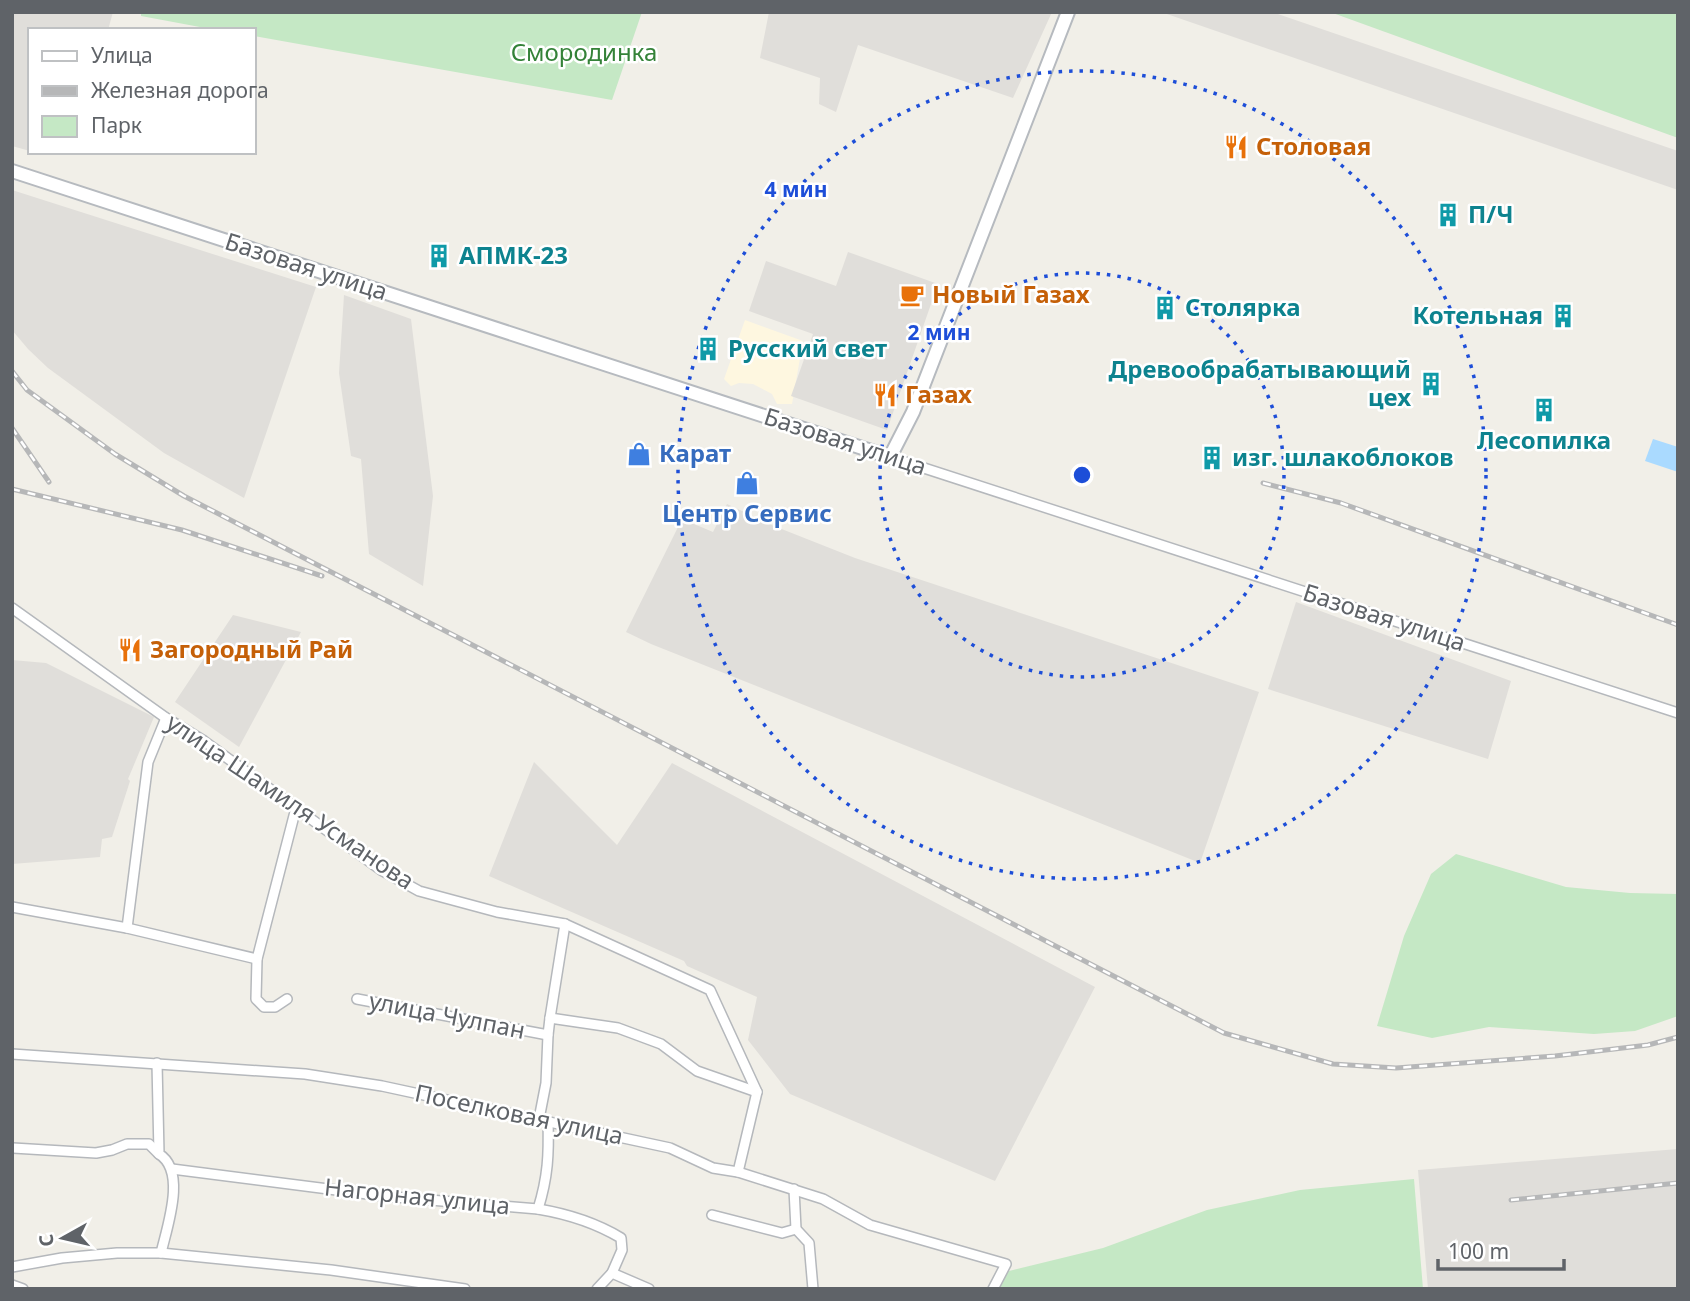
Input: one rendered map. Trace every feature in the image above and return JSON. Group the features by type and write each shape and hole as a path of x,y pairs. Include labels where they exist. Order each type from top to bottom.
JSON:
{"main road":[{"path":"890,457 913,412 1068,12"},
{"name":"Базовая улица","path":"12,171 890,457"}],"street":[{"name":"Базовая улица","path":"890,457 1678,713"},
{"name":"улица Шамиля Усманова","path":"12,608 166,718 204,741 381,870 419,891 497,912 565,924 710,990 757,1092"},
{"path":"127,928 148,762 166,718"},
{"path":"287,999 275,1007 264,1007 256,999 257,959 296,808"},
{"path":"12,907 127,928 257,959"},
{"path":"550,1018 565,924"},
{"name":"улица Чулпан","path":"357,999 548,1035 550,1018 618,1028 661,1044 698,1071 722,1082 757,1092"},
{"path":"538,1209 549,1165 544,1120 548,1035"},
{"name":"Поселковая улица","path":"12,1054 306,1074 382,1086 670,1148 713,1168 738,1172 823,1199 870,1225 1006,1264 993,1289"},
{"path":"157,1063 159,1154"},
{"path":"738,1172 757,1092"},
{"path":"13,1148 96,1153 127,1144 149,1144 167,1159 172,1169 174,1186 160,1253"},
{"name":"Нагорная улица","path":"172,1169 383,1196 562,1213 594,1224 621,1238 622,1250 612,1273"},
{"path":"794,1189 796,1229 809,1243 813,1289"},
{"path":"712,1215 782,1233 796,1229"},
{"path":"12,1267 62,1258 117,1253 160,1253 331,1270 464,1289"},
{"path":"597,1289 612,1273 649,1289"},
{"path":"12,1286 23,1289"}],"shaded area":[{"path":"12,12 113,12 109,28 28,28 28,150 12,146"},
{"path":"769,12 1052,12 1013,98 858,45 836,112 819,104 820,78 760,58"},
{"path":"1161,12 1272,12 1678,151 1678,190"},
{"path":"12,190 316,287 244,498 164,453 48,368 12,330"},
{"path":"848,252 938,284 887,430 791,396 813,334 749,311 766,261 836,286"},
{"path":"344,295 411,319 433,496 423,586 369,554 361,459 351,456 339,373"},
{"path":"745,320 803,341 792,404 777,404 772,394 753,384 739,383 731,386 724,379"},
{"path":"727,504 855,558 1259,692 1200,863 626,632 682,519 713,532"},
{"path":"1296,602 1511,681 1488,759 1268,689"},
{"path":"233,615 301,632 239,747 175,702"},
{"path":"12,660 46,663 154,717 128,779 130,781 112,837 102,839 100,857 12,864"},
{"path":"534,762 617,845 672,763 1095,987 995,1181 790,1094 748,1040 757,997 687,966 684,961 489,876"},
{"path":"1678,1149 1678,1289 1428,1289 1418,1170"}],"green space":[{"name":"Смородинка","path":"141,12 642,12 612,100 256,36 256,28 205,28 141,16"},
{"path":"1330,12 1678,12 1678,138"},
{"path":"1456,854 1566,887 1678,894 1678,1016 1635,1031 1594,1034 1489,1027 1432,1038 1377,1026 1404,936 1431,874"},
{"path":"1414,1179 1423,1289 997,1289 1009,1271 1103,1248 1207,1210 1300,1190"}],"water":[{"path":"1653,439 1678,447 1678,472 1645,461"}],"railway":[{"path":"12,371 27,390 115,454 184,496 1224,1033 1333,1064 1396,1068 1555,1056 1648,1045 1678,1037"},
{"path":"12,428 49,482"},
{"path":"1263,483 1341,503 1678,625"},
{"path":"12,489 182,530 322,576"},
{"path":"1511,1200 1678,1183"}],"place":[{"name":"Столовая","path":"1236,147"},
{"name":"П/Ч","path":"1448,215"},
{"name":"АПМК-23","path":"439,256"},
{"name":"Новый Газах","path":"912,295"},
{"name":"Столярка","path":"1165,308"},
{"name":"Котельная","path":"1563,316"},
{"name":"Русский свет","path":"708,349"},
{"name":"Древообрабатывающий цех","path":"1431,384"},
{"name":"Газах","path":"885,395"},
{"name":"Лесопилка","path":"1544,410"},
{"name":"Карат","path":"639,454"},
{"name":"изг. шлакоблоков","path":"1212,458"},
{"name":"Центр Сервис","path":"747,483"},
{"name":"Загородный Рай","path":"130,650"}]}
